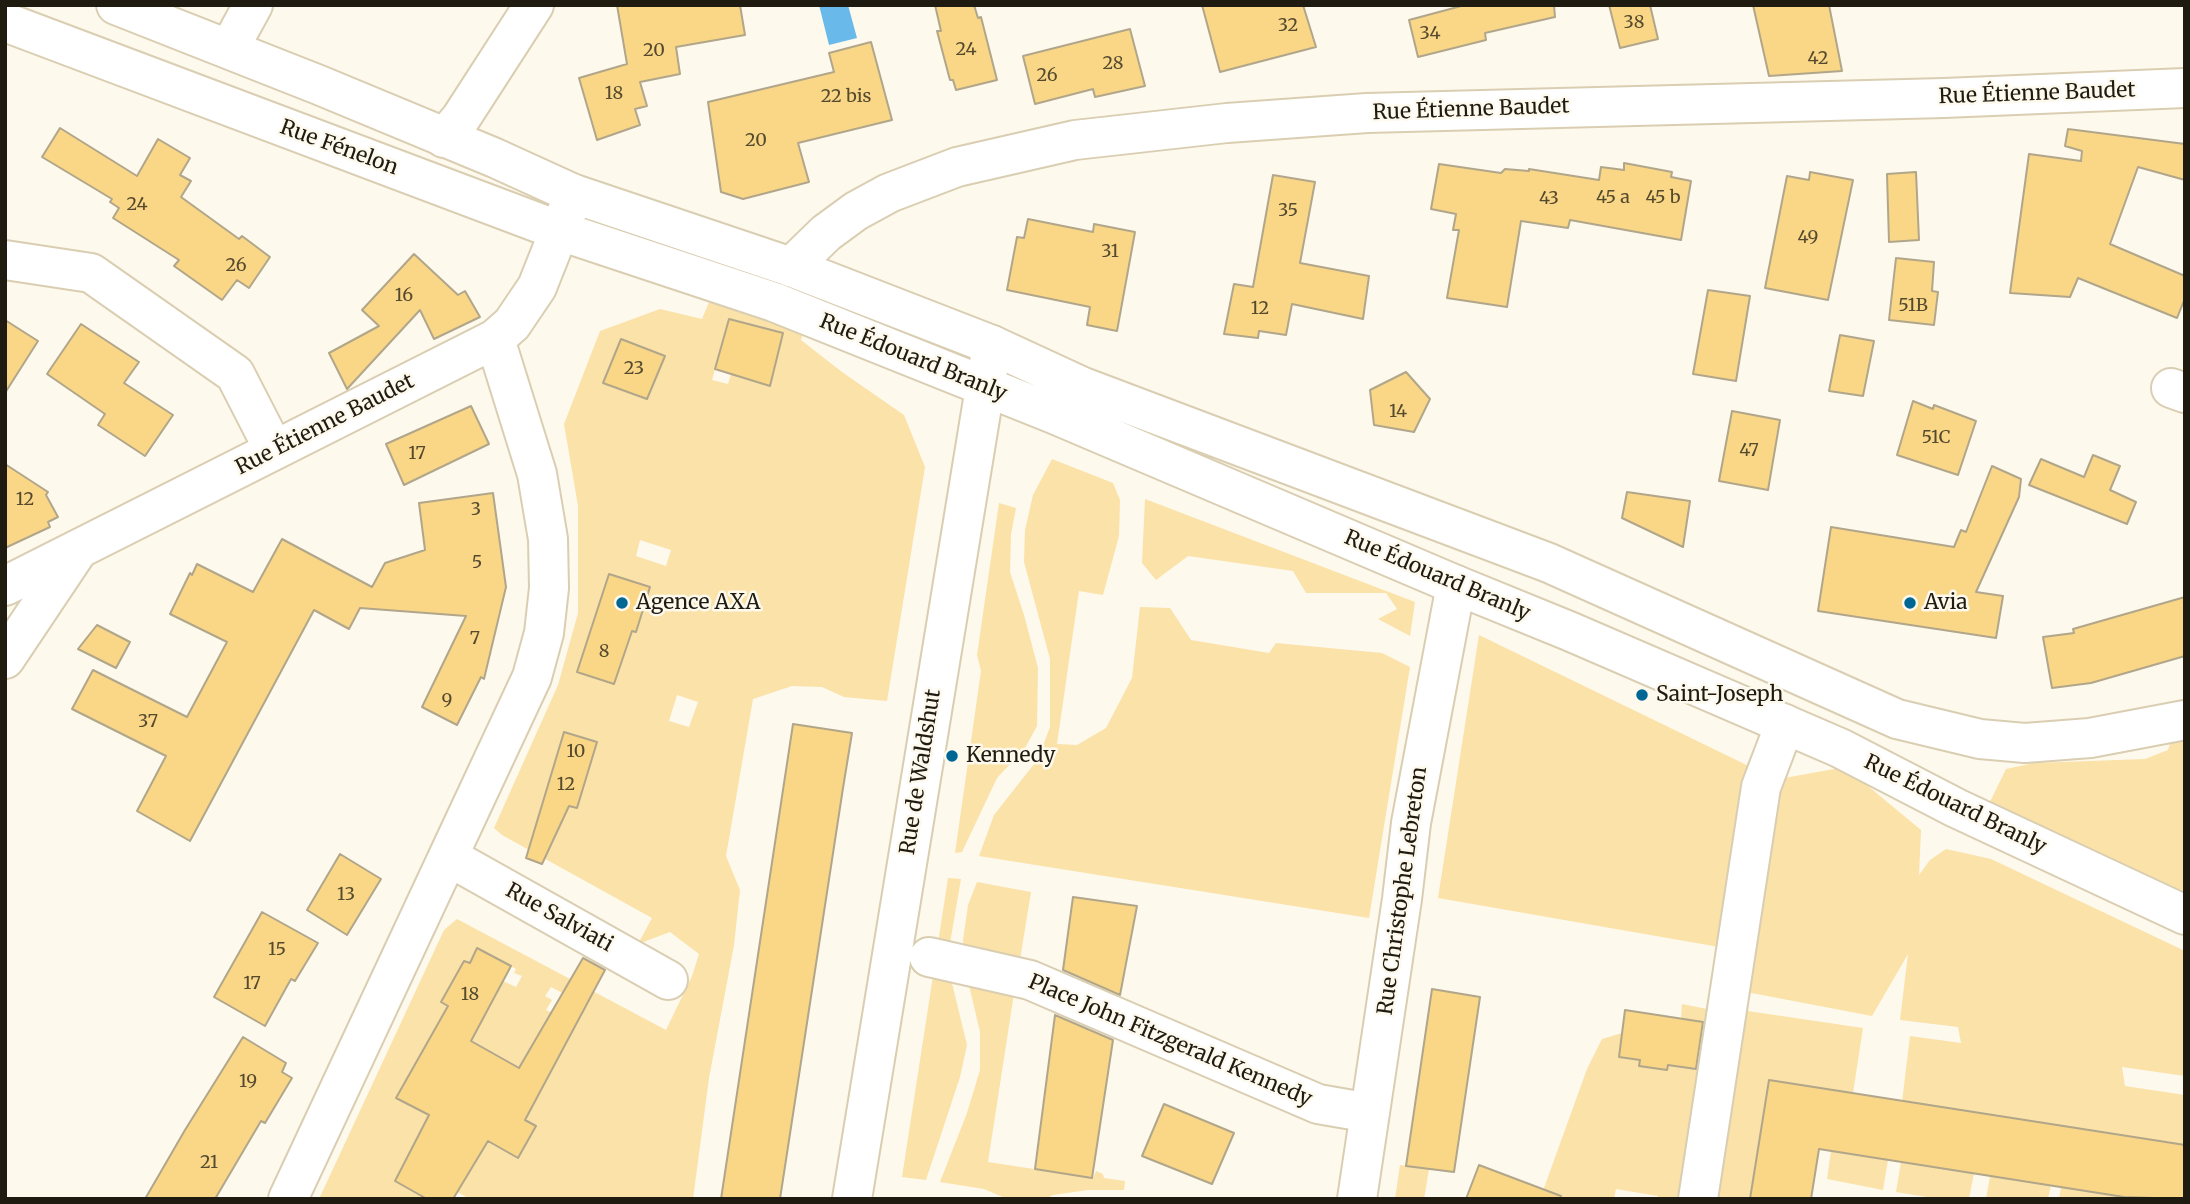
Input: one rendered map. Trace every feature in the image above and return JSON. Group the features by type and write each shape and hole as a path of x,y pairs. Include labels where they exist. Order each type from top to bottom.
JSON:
{"street":[{"path":"116,5 319,85 574,194"},
{"path":"229,49 253,5"},
{"path":"444,138 461,118 534,5"},
{"name":"Rue Fénelon","path":"5,22 560,231 675,269"},
{"name":"Rue Étienne Baudet","path":"791,267 826,233 856,211 920,180 995,158 1123,134 1367,113 1944,98 2185,88"},
{"name":"Rue Étienne Baudet","path":"5,586 495,339 512,324 537,287 574,194"},
{"name":"Rue Édouard Branly","path":"574,194 791,267 992,345 1083,387 1549,563 1897,719 1980,739 2025,743 2090,738 2185,720"},
{"path":"5,260 91,273 235,374 274,450"},
{"name":"Rue Édouard Branly","path":"675,269 774,302 1054,414 1569,631 1840,748 1956,808 2185,915"},
{"path":"288,1199 532,677 544,633 549,588 548,539 537,474 495,339"},
{"name":"Rue de Waldshut","path":"852,1199 992,345"},
{"path":"5,659 79,549"},
{"name":"Rue Christophe Lebreton","path":"1357,1199 1414,810 1456,584"},
{"path":"1698,1199 1761,788 1785,724"},
{"name":"Rue Salviati","path":"449,857 668,980"},
{"name":"Place John Fitzgerald Kennedy","path":"929,957 1030,980 1318,1104 1370,1113"}],"shaded area":[{"path":"714,290 805,324 801,340 904,415 925,467 887,701 844,697 822,687 792,686 753,699 726,856 740,890 734,945 709,1078 693,1199 470,1199 457,1192 467,1175 414,1146 395,1181 427,1199 319,1199 444,930 457,919 666,1030 692,976 699,954 670,932 638,944 652,918 502,835 494,828 558,685 578,613 578,506 564,424 600,331 660,309 702,319","holes":["729,319 783,333 770,385 731,374 728,384 712,380","621,339 665,356 647,399 603,382","640,540 671,550 666,566 636,556","610,574 650,587 636,632 632,631 614,684 578,672","677,695 698,702 689,727 669,721","564,732 596,743 577,808 544,797","478,948 516,969 514,973 522,976 516,987 503,981 441,1002 464,961 470,963","551,987 585,1005 575,1024 546,1010 552,1000 545,996","439,1022 486,1049 445,1123 396,1097","536,1126 518,1158 493,1143"]},
{"path":"1052,459 1113,483 1120,500 1119,536 1103,595 1079,591 1057,744 1077,745 1106,728 1132,678 1140,607 1170,608 1191,640 1269,653 1276,643 1382,653 1410,667 1369,918 979,856 994,815 1038,759 1050,727 1050,659 1024,562 1025,530 1033,495"},
{"path":"1145,499 1415,602 1410,636 1378,619 1397,609 1386,593 1306,593 1293,571 1188,556 1156,580 1142,563"},
{"path":"999,503 1016,508 1011,534 1010,572 1038,668 1037,726 1025,748 997,778 962,852 955,853 981,671 977,655"},
{"path":"1479,635 1761,772 1725,948 1438,898"},
{"path":"2185,727 2185,892 1988,806 2006,769 2034,763 2145,759 2168,750 2174,729"},
{"path":"1845,767 1921,830 1919,875 1930,860 1946,849 1991,859 2185,951 2185,1076 2122,1067 2125,1086 2185,1095 2185,1145 1902,1102 1910,1036 1961,1043 1958,1027 1900,1020 1908,954 1872,1016 1741,991 1779,779"},
{"path":"948,878 961,879 950,943 936,956"},
{"path":"977,882 1031,892 1018,972 966,963 963,940 968,905"},
{"path":"950,975 967,1045 960,1077 926,1180 902,1177 933,976"},
{"path":"968,981 1015,987 988,1162 1093,1178 1096,1171 1103,1174 1104,1178 1125,1181 1124,1190 1088,1190 1053,1195 1045,1199 1007,1199 984,1189 940,1182 967,1113 980,1070 980,1032"},
{"path":"1682,1004 1717,1011 1689,1199 1658,1199 1658,1196 1616,1189 1614,1199 1540,1199 1587,1069 1602,1039 1622,1033 1619,1056 1640,1060 1640,1066 1666,1070 1668,1065 1696,1069 1704,1022 1681,1019"},
{"path":"1734,1009 1863,1028 1853,1093 1750,1199 1704,1199"},
{"path":"1831,1151 1888,1160 1883,1190 1827,1179"},
{"path":"1901,1162 1974,1173 1969,1199 1939,1199 1896,1192"},
{"path":"1400,1165 1429,1169 1424,1199 1395,1199"},
{"path":"1990,1176 2051,1185 2048,1199 1986,1199"},
{"path":"2061,1187 2124,1197 2059,1199"}],"water":[{"path":"819,5 848,5 857,38 829,45"}],"building":[{"path":"617,5 740,5 745,35 676,47 680,74 640,82 647,106 635,109 640,125 597,140 579,78 627,64"},
{"path":"935,5 974,5 978,18 981,17 997,80 956,90 953,80 950,80 937,31 941,31"},
{"path":"1202,5 1303,5 1316,47 1220,72"},
{"path":"1465,5 1554,5 1555,17 1485,33 1486,40 1418,57 1409,20"},
{"path":"1609,5 1650,5 1658,39 1620,48"},
{"path":"1753,5 1829,5 1842,71 1769,76"},
{"path":"1130,29 1145,86 1095,97 1093,89 1035,104 1023,56"},
{"path":"871,42 892,120 798,143 809,182 743,199 721,192 708,102 834,72 829,53"},
{"path":"60,128 137,176 158,139 190,158 180,175 191,181 181,197 239,239 242,236 270,257 249,288 237,280 222,300 174,266 179,260 113,218 119,208 110,202 112,199 42,157"},
{"path":"2068,129 2185,144 2185,180 2138,167 2110,244 2185,276 2185,298 2177,318 2078,278 2070,297 2010,293 2029,154 2081,161 2082,151 2065,146"},
{"path":"1624,163 1672,172 1671,177 1691,181 1681,240 1570,220 1568,228 1521,221 1507,307 1447,298 1459,230 1453,230 1456,214 1431,209 1439,164 1501,173 1505,169 1529,169 1599,180 1601,167 1624,170"},
{"path":"1810,172 1853,180 1828,300 1765,288 1787,176 1809,180"},
{"path":"1916,172 1919,240 1889,242 1887,174"},
{"path":"1273,175 1315,182 1300,263 1369,276 1363,319 1292,304 1286,335 1259,331 1258,338 1224,334 1234,284 1253,287"},
{"path":"1028,219 1093,232 1094,224 1135,232 1117,331 1087,325 1090,307 1007,290 1017,237 1024,238"},
{"path":"414,254 458,295 465,291 480,317 434,339 420,310 347,389 329,353 379,326 362,310"},
{"path":"1896,258 1934,262 1932,291 1938,292 1934,325 1889,320"},
{"path":"1708,290 1750,296 1736,381 1693,374"},
{"path":"729,319 783,333 770,386 715,369"},
{"path":"5,320 38,341 5,393"},
{"path":"81,324 139,362 124,383 173,415 145,456 98,425 105,414 47,374"},
{"path":"1840,335 1874,341 1863,396 1829,391"},
{"path":"621,339 665,356 647,399 603,383"},
{"path":"1406,372 1430,399 1414,432 1374,425 1370,390"},
{"path":"1913,401 1933,409 1934,405 1976,421 1958,475 1897,455"},
{"path":"471,406 489,444 404,485 386,444"},
{"path":"1732,411 1780,420 1768,490 1719,481"},
{"path":"2093,455 2120,466 2110,490 2136,502 2127,524 2029,485 2041,459 2084,477"},
{"path":"5,464 48,492 46,495 58,517 48,522 50,527 5,548"},
{"path":"1992,466 2021,479 2019,497 1976,592 2003,596 1996,638 1818,611 1831,527 1954,547 1961,530 1966,532"},
{"path":"1627,492 1690,501 1683,547 1622,518"},
{"path":"493,493 506,587 484,679 481,677 457,725 422,707 466,616 360,608 349,629 314,610 190,841 137,811 166,756 72,709 93,670 187,717 227,642 170,614 197,564 253,592 282,539 372,587 385,563 425,550 419,503"},
{"path":"609,574 650,587 636,632 632,631 614,684 577,672"},
{"path":"2185,597 2185,656 2091,683 2052,688 2043,637 2074,633 2073,629"},
{"path":"97,625 130,642 116,668 78,649"},
{"path":"793,724 852,733 780,1199 721,1199"},
{"path":"564,732 597,742 577,808 569,806 542,864 526,858"},
{"path":"340,854 381,879 347,935 307,910"},
{"path":"1073,897 1137,906 1120,995 1063,970"},
{"path":"262,912 318,943 295,981 291,979 265,1026 214,997"},
{"path":"477,948 511,966 471,1041 519,1068 583,958 605,970 525,1120 536,1126 518,1158 488,1141 453,1199 427,1199 395,1181 429,1115 396,1098 448,1006 441,1002 464,961 470,963"},
{"path":"1432,989 1480,997 1454,1172 1406,1166"},
{"path":"1625,1010 1703,1022 1696,1069 1668,1065 1667,1070 1639,1066 1640,1060 1619,1057"},
{"path":"1055,1015 1113,1040 1092,1178 1035,1169"},
{"path":"243,1037 286,1063 282,1072 292,1078 265,1123 261,1121 215,1199 145,1199 185,1130"},
{"path":"1769,1080 2185,1145 2185,1199 2124,1197 1819,1149 1811,1199 1750,1199"},
{"path":"1164,1104 1234,1133 1212,1184 1142,1156"},
{"path":"1479,1165 1561,1196 1560,1199 1466,1199"}],"place":[{"name":"Agence AXA","path":"622,603"},
{"name":"Avia","path":"1910,603"},
{"name":"Saint-Joseph","path":"1642,695"},
{"name":"Kennedy","path":"952,756"}]}
